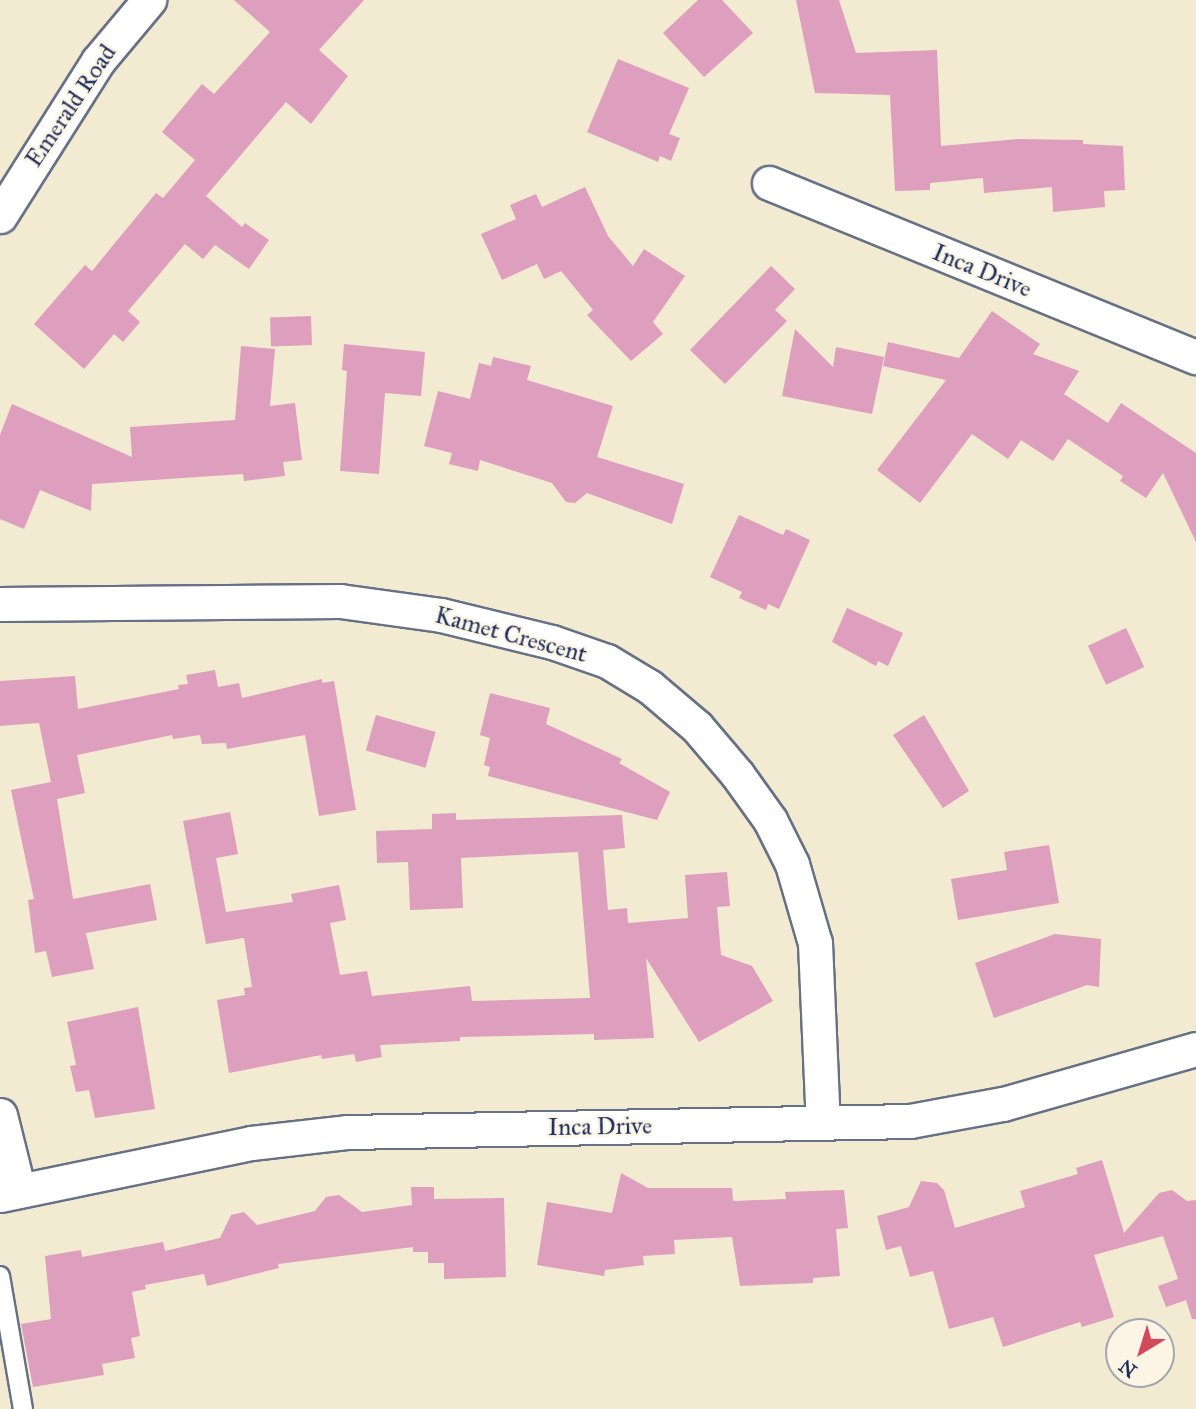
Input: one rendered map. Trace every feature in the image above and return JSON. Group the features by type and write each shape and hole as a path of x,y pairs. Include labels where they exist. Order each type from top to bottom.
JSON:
{"street":[{"name":"Emerald Road","path":"0,216 98,61 149,0"},
{"name":"Inca Drive","path":"769,183 1196,357"},
{"name":"Kamet Crescent","path":"0,604 243,599 366,605 441,615 552,642 607,662 650,687 697,727 737,774 770,820 792,864 815,943 823,1123"},
{"name":"Inca Drive","path":"9,1193 251,1143 348,1132 910,1121 1003,1104 1196,1049"},
{"path":"0,1115 9,1193"}],"lane":[{"path":"0,1276 23,1409"}],"building":[{"path":"234,0 364,0 319,50 348,76 311,124 286,102 206,196 242,227 245,223 269,240 249,269 215,245 203,259 185,244 128,311 140,322 123,342 114,334 84,369 34,324 85,265 92,271 156,193 163,198 195,160 162,132 202,84 214,94 270,32"},
{"path":"698,0 722,0 753,33 704,77 663,33"},
{"path":"796,0 839,0 856,53 937,50 941,146 1018,139 1083,140 1083,144 1123,146 1125,190 1104,191 1105,207 1053,212 1052,187 984,193 983,178 930,183 930,190 895,191 890,95 815,93"},
{"path":"618,59 689,88 669,134 680,138 671,161 660,156 658,162 587,132"},
{"path":"585,187 608,236 633,266 644,249 685,276 653,322 663,334 631,361 587,315 593,310 561,271 544,279 537,264 502,280 481,234 516,219 510,205 536,194 542,207"},
{"path":"771,266 795,289 775,310 787,321 725,384 690,350"},
{"path":"992,311 1040,344 1033,354 1079,371 1064,394 1108,423 1121,403 1196,453 1196,542 1163,473 1146,498 1120,481 1123,476 1068,439 1053,461 1021,440 1008,459 972,434 920,503 877,470 946,380 883,366 888,342 959,358"},
{"path":"311,316 312,345 271,346 270,317"},
{"path":"795,329 833,367 836,347 884,357 872,414 782,396"},
{"path":"344,344 425,352 421,396 385,393 379,474 340,471 347,371 342,370"},
{"path":"241,346 275,349 270,406 295,403 302,460 283,462 285,476 244,481 243,474 92,484 91,511 40,490 24,529 0,519 0,435 12,404 132,457 130,427 235,420"},
{"path":"493,357 531,366 527,380 613,406 597,457 684,484 672,524 587,493 575,503 566,502 552,483 480,460 478,471 449,464 452,453 424,446 438,391 470,399 479,363 491,366"},
{"path":"739,515 783,535 786,529 810,540 779,609 768,604 766,610 739,598 742,592 710,577"},
{"path":"847,608 903,633 888,666 878,661 876,666 832,642"},
{"path":"1126,628 1144,667 1106,685 1088,646"},
{"path":"215,670 218,687 239,683 242,698 322,679 322,683 334,681 356,810 319,816 305,735 227,749 226,743 202,744 200,735 173,739 172,735 77,755 85,793 57,799 73,899 150,884 157,920 86,933 94,969 52,977 46,951 35,953 28,900 34,899 11,790 51,782 39,723 0,726 0,681 75,676 78,709 179,689 178,685 188,684 186,675"},
{"path":"490,693 550,708 546,724 622,759 619,763 670,792 657,820 488,776 490,767 484,765 490,738 480,735"},
{"path":"376,715 436,732 425,768 366,751"},
{"path":"924,715 969,791 943,808 893,735"},
{"path":"230,812 238,854 216,858 226,912 293,902 291,894 339,885 346,920 330,923 340,975 367,971 372,996 470,986 472,1001 590,998 578,852 461,858 463,908 410,910 408,862 377,863 376,831 432,829 432,814 456,813 456,820 622,815 625,848 603,850 608,910 627,908 628,923 688,918 685,875 727,872 730,906 717,907 721,955 752,966 773,1001 699,1042 646,958 654,1038 594,1040 594,1034 460,1037 460,1041 380,1045 382,1057 356,1062 354,1054 322,1059 321,1055 229,1073 217,1000 245,995 244,988 252,987 244,938 206,944 183,821"},
{"path":"1049,845 1059,903 958,920 951,879 1007,870 1004,852"},
{"path":"1055,934 1101,939 1099,987 1087,985 994,1018 975,963"},
{"path":"138,1007 155,1109 95,1118 89,1090 76,1092 70,1066 76,1065 67,1022"},
{"path":"1102,1160 1124,1233 1159,1193 1172,1190 1187,1201 1196,1200 1196,1319 1192,1319 1186,1300 1166,1307 1158,1286 1178,1279 1163,1236 1094,1255 1114,1317 1082,1327 1080,1322 1003,1347 993,1317 949,1329 933,1271 910,1277 901,1246 886,1250 877,1216 909,1207 921,1181 937,1183 944,1190 955,1228 1025,1207 1020,1191 1078,1174 1076,1168"},
{"path":"621,1173 648,1188 732,1188 733,1201 786,1199 785,1192 844,1190 848,1228 836,1229 840,1276 813,1278 813,1283 740,1286 732,1237 674,1240 675,1254 643,1256 644,1265 605,1270 604,1276 537,1265 547,1202 612,1213"},
{"path":"411,1187 434,1187 434,1199 504,1198 506,1277 444,1279 444,1263 428,1263 428,1252 413,1252 413,1247 278,1264 279,1268 207,1286 204,1274 145,1285 146,1289 132,1292 140,1336 131,1338 135,1358 102,1364 104,1375 33,1387 21,1324 51,1319 45,1256 81,1250 82,1257 163,1242 165,1251 220,1238 231,1215 244,1212 257,1225 315,1211 326,1197 339,1195 362,1212 412,1205"}]}
